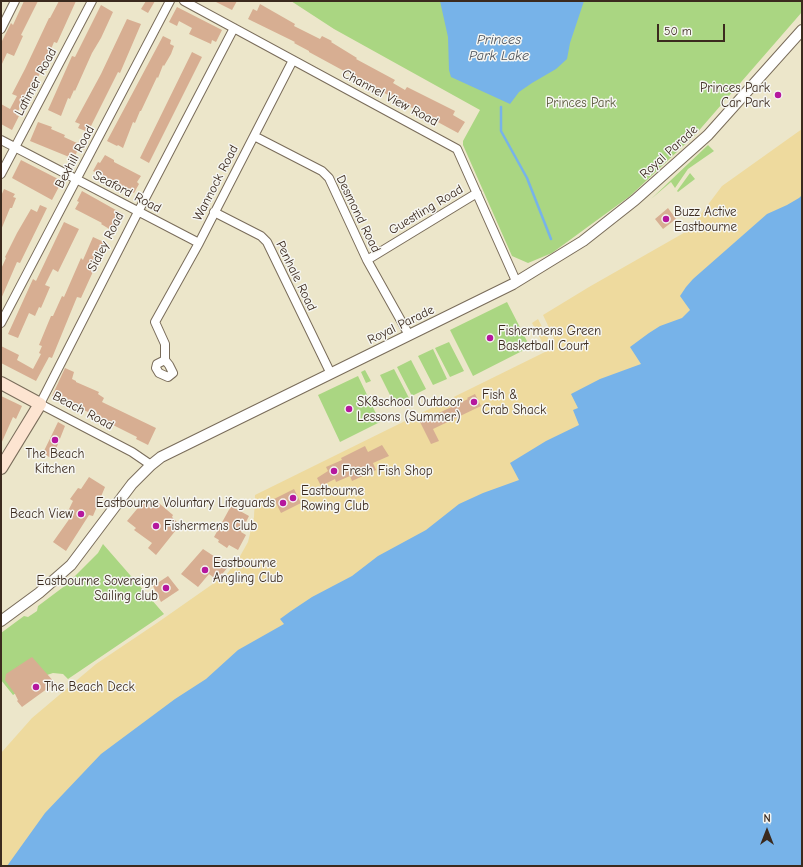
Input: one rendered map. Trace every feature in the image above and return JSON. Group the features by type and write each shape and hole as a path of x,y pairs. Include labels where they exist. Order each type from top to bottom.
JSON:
{"main road":[{"name":"Beach Road","path":"1,383 40,404"},
{"name":"Sidley Road","path":"1,468 40,404"}],"street":[{"path":"1,29 3,19 16,1"},
{"name":"Latimer Road","path":"1,174 92,1"},
{"name":"Bexhill Road","path":"1,323 170,1"},
{"name":"Channel View Road","path":"184,1 457,149 516,281"},
{"name":"Sidley Road","path":"40,404 234,28"},
{"name":"Royal Parade","path":"1,621 39,593 71,565 132,484 151,464 161,457 513,284 583,241 635,200 708,135 802,30"},
{"name":"Wannock Road","path":"166,360 165,344 155,322 199,243 293,60"},
{"name":"Desmond Road","path":"254,136 322,171 329,178 366,260 408,335"},
{"name":"Seaford Road","path":"1,140 199,243"},
{"name":"Guestling Road","path":"366,260 477,193"},
{"name":"Penhale Road","path":"214,212 261,236 266,242 331,374"},
{"name":"Beach Road","path":"40,404 126,449 151,464"}],"green space":[{"name":"Princes Park","path":"291,1 802,1 802,12 695,135 630,196 552,253 528,263 512,256 463,145 463,141 480,110 334,29"},
{"path":"708,145 714,151 688,169 675,188 671,182 651,199"},
{"path":"690,173 695,179 678,192 677,191"},
{"name":"Fishermens Green Basketball Court","path":"507,302 530,347 473,376 450,330"},
{"path":"449,342 464,371 450,377 435,348"},
{"path":"433,349 447,379 433,385 418,356"},
{"path":"411,360 426,389 412,396 397,367"},
{"path":"394,369 409,398 395,405 380,375"},
{"path":"365,370 371,381 366,383 361,372"},
{"name":"SK8school Outdoor Lessons (Summer)","path":"358,376 380,422 340,442 318,395"},
{"path":"103,544 164,614 68,679 63,674 53,673 47,675 45,673 13,695 1,680 1,633 24,616 28,617 37,611 38,606 66,585 98,553"}],"sand":[{"path":"802,129 802,309 100,866 1,866 1,753 32,718 96,664 227,574 239,558 248,542 254,517 255,495 547,351 532,323 538,319 549,340 554,338 543,315 689,230 722,186"}],"water":[{"name":"Princes Park Lake","path":"440,1 584,1 570,43 567,59 556,69 519,92 510,104 451,77 449,70 448,37"},
{"path":"802,195 802,866 7,866 45,813 101,754 175,699 206,679 238,650 284,624 280,619 291,611 312,597 352,576 378,556 426,530 459,504 483,493 519,480 510,463 546,441 579,425 573,410 578,408 571,394 600,379 641,364 630,347 660,326 682,318 690,310 680,296 693,279 767,214 787,205"}],"building":[{"path":"24,1 38,1 21,35 23,36 14,56 7,53 1,66 1,43 11,23 13,25"},
{"path":"59,1 76,1 57,43 54,42 42,71 26,101 24,100 16,115 19,116 12,130 1,124 1,104 10,109 17,96 12,94 49,18"},
{"path":"146,1 155,1 148,13 141,9"},
{"path":"214,1 237,1 232,10"},
{"path":"260,4 295,24 294,26 320,39 322,36 332,41 331,42 357,58 356,59 395,80 393,83 405,90 407,87 455,111 453,115 465,122 458,133 309,52 294,43 295,42 248,19 253,9 257,11"},
{"path":"101,5 113,12 75,91 74,90 70,99 68,98 61,116 48,110 72,56 75,57"},
{"path":"177,7 222,30 216,42 212,40 211,44 189,34 192,28 179,21 177,26 169,22"},
{"path":"127,19 141,24 120,73 118,72 88,132 78,128 80,124 75,122 101,74"},
{"path":"163,36 171,40 170,44 174,46 171,54 164,66 163,65 135,123 133,122 123,148 118,145 117,146 107,141"},
{"path":"192,52 202,57 149,163 140,158"},
{"path":"38,122 52,127 51,129 65,135 64,137 77,143 75,148 78,149 74,159 30,141"},
{"path":"105,155 114,160 114,162 141,176 137,182 139,184 134,193 93,171 98,162 100,163"},
{"path":"21,160 62,181 52,200 12,178"},
{"path":"4,189 15,194 13,197 16,198 1,230 1,196"},
{"path":"82,191 123,214 118,223 115,222 111,230 101,224 102,223 75,209"},
{"path":"40,205 47,208 20,263 17,262 1,299 1,269 6,258 5,257 31,209 37,212"},
{"name":"Buzz Active Eastbourne","path":"668,208 676,219 663,229 655,219"},
{"path":"64,222 79,229 58,272 53,269 45,285 50,287 41,308 39,307 35,316 29,313 18,338 8,334 33,279 36,281"},
{"path":"93,237 106,243 81,298 77,297 52,358 49,357 36,381 1,363 1,346 19,355 17,360 33,369 41,354 39,353 42,346 39,345 51,316 53,316 62,296 64,297 81,258 83,260"},
{"path":"65,368 74,372 72,379 76,382 99,392 98,394 104,398 102,402 156,428 148,445 136,439 137,437 95,415 52,396"},
{"path":"475,394 481,406 433,429 439,441 431,444 420,422 468,399 467,398"},
{"path":"1,396 22,406 16,419 13,417 1,444"},
{"name":"The Beach Kitchen","path":"58,422 65,426 52,459 43,453"},
{"path":"382,445 389,456 373,463 376,470 352,481 350,476 336,482 335,479 321,486 317,478 328,471 326,467 342,460 341,458 365,446 368,452"},
{"name":"Beach View","path":"89,477 105,487 93,516 89,515 66,551 53,542 70,518 67,513 73,501 70,499 78,488 81,489"},
{"path":"294,489 301,503 281,513 274,499"},
{"name":"Fishermens Club","path":"148,499 151,501 154,499 173,515 172,517 177,522 173,528 176,530 156,555 148,548 152,543 134,530 136,528 127,521 142,503 143,504"},
{"path":"231,506 249,516 241,532 246,535 238,550 229,545 227,548 218,542 219,540 214,537"},
{"name":"Eastbourne Angling Club","path":"203,549 229,566 217,580 209,574 198,587 181,574"},
{"name":"Eastbourne Sovereign Sailing club","path":"168,576 179,590 161,602 153,586"},
{"path":"32,657 55,683 22,707 5,680 6,674"}],"waterway":[{"path":"501,107 501,131 527,178 551,239"}],"place":[{"name":"Princes Park Car Park","path":"778,95"},
{"name":"Buzz Active Eastbourne","path":"666,219"},
{"name":"Fishermens Green Basketball Court","path":"490,338"},
{"name":"Fish & Crab Shack","path":"474,402"},
{"name":"SK8school Outdoor Lessons (Summer)","path":"349,409"},
{"name":"The Beach Kitchen","path":"55,440"},
{"name":"Fresh Fish Shop","path":"334,471"},
{"name":"Eastbourne Rowing Club","path":"293,498"},
{"name":"Eastbourne Voluntary Lifeguards","path":"283,503"},
{"name":"Beach View","path":"81,514"},
{"name":"Fishermens Club","path":"156,526"},
{"name":"Eastbourne Angling Club","path":"205,570"},
{"name":"Eastbourne Sovereign Sailing club","path":"166,588"},
{"name":"The Beach Deck","path":"36,687"}]}
